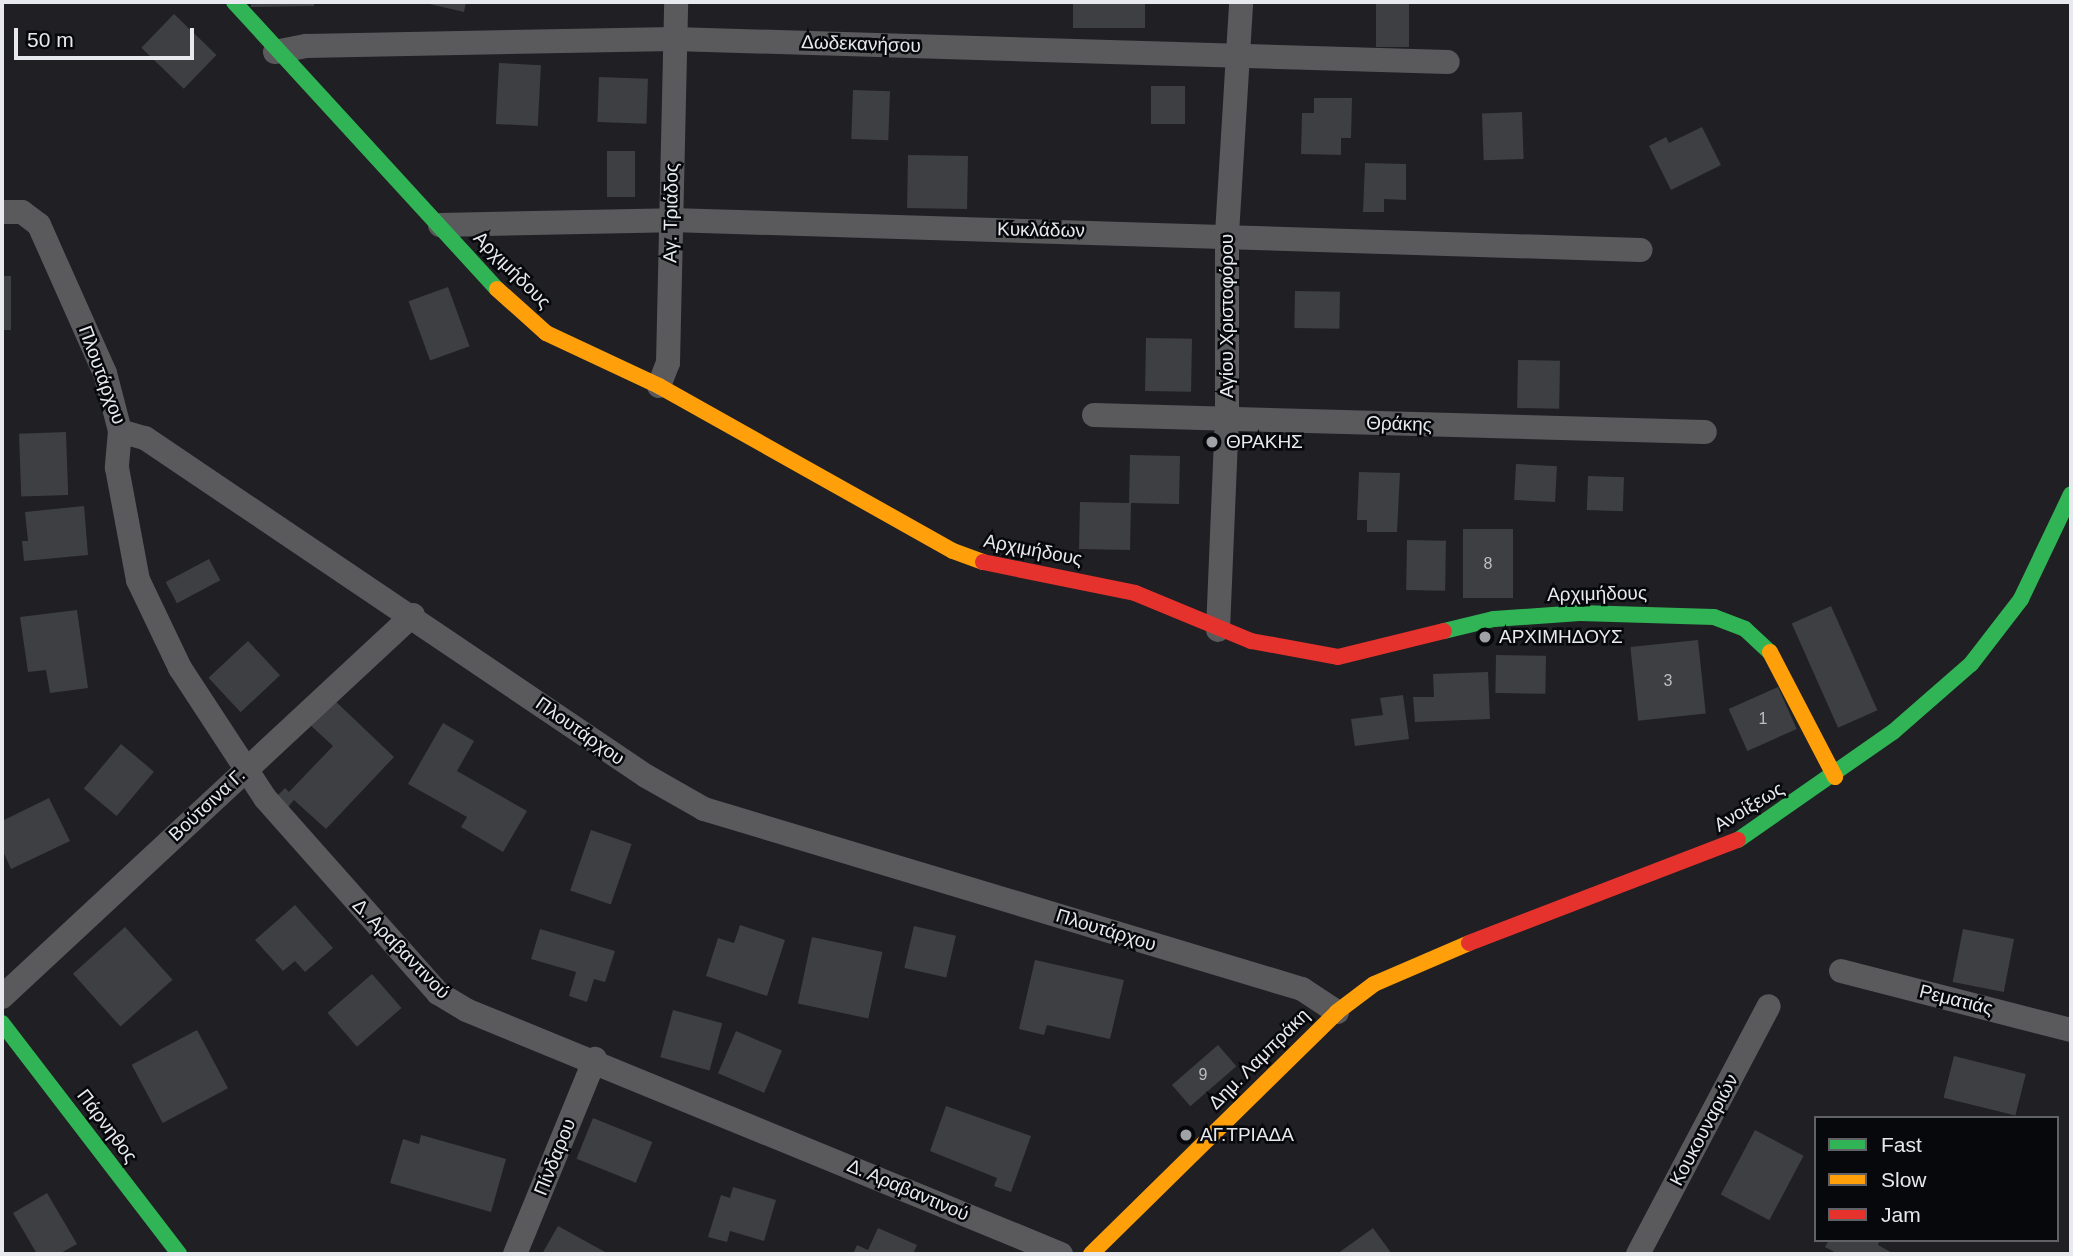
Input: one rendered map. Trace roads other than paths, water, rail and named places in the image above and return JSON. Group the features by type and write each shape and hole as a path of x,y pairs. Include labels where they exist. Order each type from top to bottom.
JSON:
{"street":[{"name":"Αρχιμήδους","path":"233,2 275,52 440,225 502,295 546,333 659,386 972,560 1135,593 1218,630 1338,657 1494,619 1580,613 1714,617 1745,629 1770,652 1835,777"},
{"name":"Αγ. Τριάδος","path":"659,386 668,363 676,2"},
{"name":"Αγίου Χριστοφόρου","path":"1218,630 1227,419 1227,234 1241,2"},
{"name":"Δωδεκανήσου","path":"275,52 306,46 674,39 1448,62"},
{"name":"Πλουτάρχου","path":"2,212 22,212 39,225 105,373 120,431 145,438 412,615 646,776 704,809 1302,989 1337,1012"},
{"name":"Κυκλάδων","path":"440,225 671,220 1227,234 1641,250"},
{"name":"Θράκης","path":"1094,415 1705,432"},
{"name":"Δ. Αραβαντινού","path":"120,431 117,468 138,579 180,668 245,769 333,879 448,1001 595,1059 1061,1254"},
{"name":"Ανοίξεως","path":"1337,1012 1374,984 1422,961 1727,846 1835,777 1936,696 1996,635 2021,599 2071,494"},
{"name":"Βούτσινα Γ.","path":"2,997 412,615"},
{"name":"Ρεματιάς","path":"1841,971 2071,1030"},
{"name":"Κουκουναριών","path":"1638,1254 1769,1006"},
{"name":"Δημ. Λαμπράκη","path":"1091,1254 1337,1012"},
{"name":"Πάρνηθος","path":"2,1023 179,1254"},
{"name":"Πίνδαρου","path":"516,1254 595,1059"}],"place":[{"name":"ΘΡΑΚΗΣ","path":"1212,442"},
{"name":"ΑΡΧΙΜΗΔΟΥΣ","path":"1485,637"},
{"name":"ΑΓ.ΤΡΙΑΔΑ","path":"1186,1135"}]}
